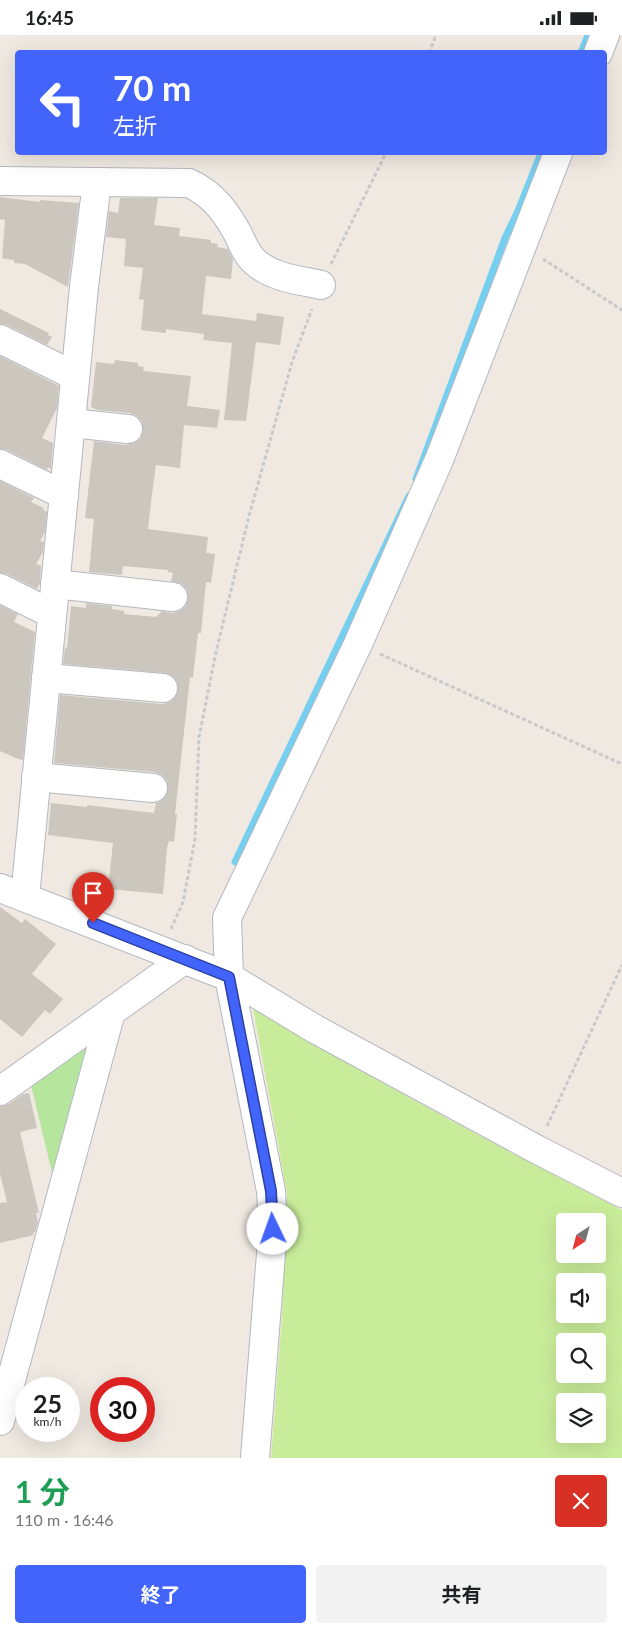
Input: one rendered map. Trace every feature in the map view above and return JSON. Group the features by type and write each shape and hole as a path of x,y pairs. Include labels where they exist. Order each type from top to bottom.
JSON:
{"street":[{"path":"599,50 605,35"},
{"path":"255,1458 273,1229 271,1191 229,977 226,918 358,645 439,460 557,155"},
{"path":"0,181 189,183 211,196 229,218 248,254 256,263 286,278 321,285"},
{"path":"97,182 70,423 36,777 12,892 229,977 315,1029 536,1149 622,1193"},
{"path":"0,339 75,376"},
{"path":"70,423 128,429"},
{"path":"0,464 64,495"},
{"path":"55,584 173,597"},
{"path":"0,588 52,614"},
{"path":"46,678 163,688"},
{"path":"36,777 153,788"},
{"path":"0,1091 110,1012 173,955"},
{"path":"0,1421 110,1012"}],"path":[{"path":"429,50 436,35"},
{"path":"173,955 193,848 199,737 216,653 249,517 292,362 321,285 385,155"},
{"path":"521,245 622,310"},
{"path":"358,645 622,764"},
{"path":"536,1149 622,965"}],"green space":[{"path":"253,1008 436,1112 622,1210 622,1458 271,1458 282,1316 287,1193"},
{"path":"96,1039 55,1185 31,1085"}],"building":[{"path":"0,197 40,202 40,200 79,203 68,287 25,264 14,263 14,260 2,258 5,220 0,219"},
{"path":"120,198 158,198 154,225 180,228 179,236 211,240 211,243 218,244 217,247 228,249 233,259 231,279 206,276 202,314 256,321 257,313 284,317 280,345 256,342 246,421 224,420 232,343 203,340 204,334 166,329 166,333 141,330 144,300 139,299 143,268 124,266 126,239 106,237 109,211 118,213"},
{"path":"0,309 49,333 48,335 52,337 47,345 7,325 0,324"},
{"path":"0,356 59,386 57,408 42,438 53,443 51,469 48,467 47,470 7,450 0,449"},
{"path":"115,360 138,363 138,366 144,367 143,371 191,376 187,406 220,410 217,428 184,425 180,468 156,465 152,494 148,529 208,537 206,553 215,554 211,583 206,582 201,633 198,633 193,678 190,677 175,814 177,814 174,842 169,841 167,848 163,894 108,889 113,843 48,835 51,803 154,813 156,803 165,797 168,790 167,781 162,775 154,772 54,763 60,695 162,704 170,702 178,690 177,681 165,673 63,664 65,647 67,648 71,606 86,608 86,603 112,606 112,609 124,611 124,614 156,617 162,611 172,613 180,611 185,607 188,599 187,590 182,584 171,581 173,573 168,572 168,570 123,566 122,575 89,572 94,519 85,518 94,441 126,445 140,439 143,431 142,422 137,416 130,413 98,410 91,407 96,362 114,364"},
{"path":"0,481 34,498 31,502 44,508 43,510 47,512 45,532 40,541 44,542 43,552 36,564 41,566 40,583 37,589 7,574 0,573"},
{"path":"0,605 18,614 14,622 35,632 23,760 0,751"},
{"path":"0,907 22,923 25,919 56,944 32,974 63,999 50,1014 45,1010 22,1037 0,1019"},
{"path":"29,1093 37,1128 20,1132 39,1213 36,1213 38,1222 33,1233 34,1235 0,1243 0,1203 7,1202 0,1174 0,1106 9,1104 23,1094"}],"waterway":[{"path":"582,50 588,35"},
{"path":"416,479 505,238 540,155"},
{"path":"235,862 409,496"}],"route":[{"path":"93,923 229,977 271,1191 273,1229"}]}
